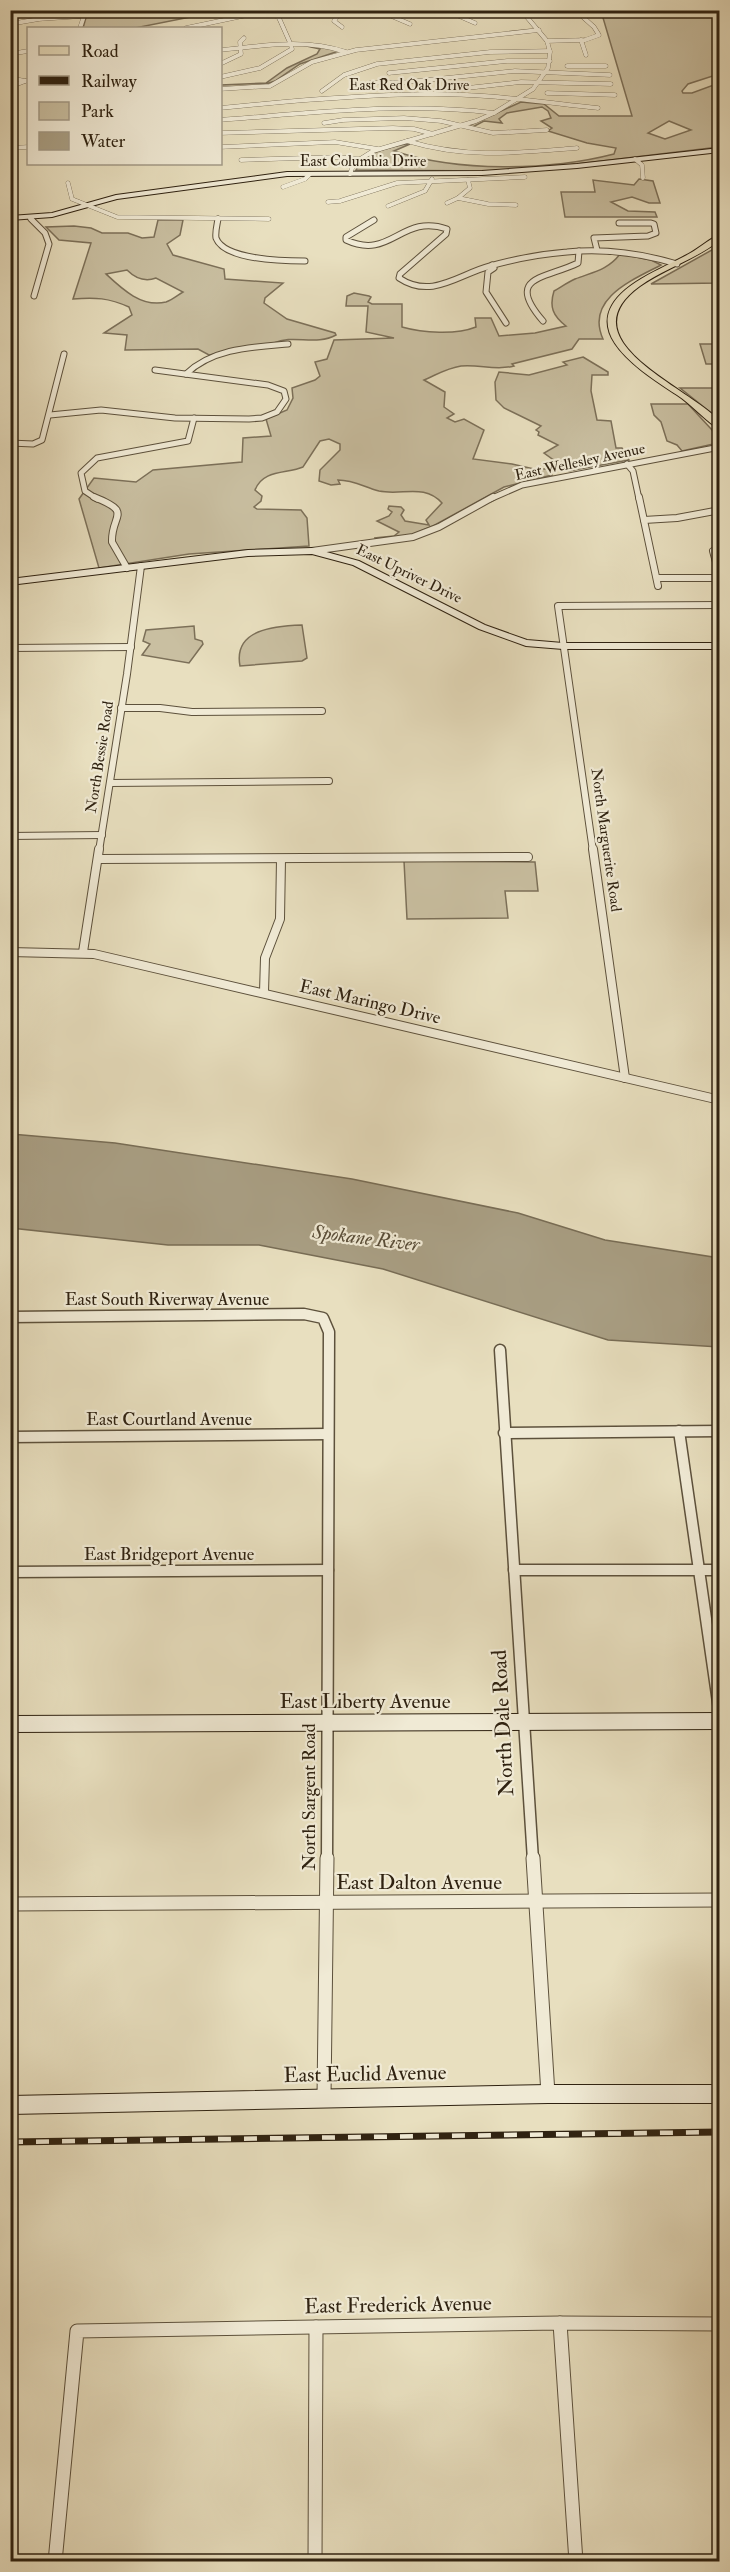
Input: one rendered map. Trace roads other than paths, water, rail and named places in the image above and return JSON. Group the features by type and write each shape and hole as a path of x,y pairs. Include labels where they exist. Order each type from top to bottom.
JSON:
{"main road":[{"path":"720,236 708,246 637,285 621,298 612,310 611,332 625,353 700,407 720,427"}],"street":[{"path":"342,27 334,21 339,14 349,10"},
{"path":"378,10 410,24"},
{"path":"444,10 475,23"},
{"path":"350,174 353,165 359,159 378,149 461,126 494,113 517,100 538,83 546,72 550,61 550,51 547,41 521,10"},
{"path":"547,41 593,39 599,35 575,10"},
{"path":"191,27 270,11 279,18 292,50 260,68 222,77"},
{"path":"10,24 85,13"},
{"path":"222,89 270,86 312,62 346,52 539,30"},
{"path":"222,63 242,53 240,42 244,38"},
{"path":"581,40 586,55"},
{"path":"222,50 325,45 346,52"},
{"path":"10,54 27,51"},
{"path":"322,91 344,75 377,64 490,52 550,51"},
{"path":"389,73 507,61 550,61"},
{"path":"567,66 606,66"},
{"path":"587,66 589,75"},
{"path":"370,83 407,82 515,71 610,75"},
{"path":"10,78 27,81"},
{"path":"10,87 27,81"},
{"path":"467,88 520,82 611,84"},
{"path":"573,84 576,95"},
{"path":"547,93 615,95"},
{"name":"East Red Oak Drive","path":"222,108 322,98 405,94 456,95 598,108"},
{"path":"222,120 397,107 456,108 494,113"},
{"path":"324,123 343,120 404,118 441,121 498,133 547,130"},
{"path":"222,133 393,128 414,129 434,134"},
{"path":"407,141 436,151 475,155 521,155 577,148"},
{"path":"222,147 335,142 378,149"},
{"path":"10,148 27,147"},
{"name":"East Columbia Drive","path":"10,218 30,218 86,206 116,196 243,179 310,174 429,174 577,166 720,150"},
{"path":"241,160 338,157 359,159"},
{"path":"635,159 642,165 643,178"},
{"path":"283,187 305,179 310,174"},
{"path":"388,206 425,191 433,179 429,174"},
{"path":"328,202 340,201 397,183 525,177"},
{"path":"447,203 458,198 470,188 468,180"},
{"path":"68,183 72,199 117,217 269,219"},
{"path":"458,198 488,204 516,205"},
{"path":"30,218 45,233 49,243 34,296"},
{"path":"218,218 216,238 221,245 231,251 279,260 305,261"},
{"path":"374,220 346,237 346,240 364,248 374,248 413,227 439,226 447,229 446,234 400,274 399,278 402,281 413,285 447,285 464,274 492,265 579,251 631,252 676,264"},
{"path":"597,250 594,238 648,236 656,233 654,224 651,223 619,223"},
{"path":"543,321 527,301 527,289 531,283 545,275 578,263 579,251"},
{"path":"492,265 494,268 488,272 486,292 506,323"},
{"path":"186,374 196,363 217,356 258,346 288,344"},
{"path":"10,443 42,440 64,354"},
{"path":"50,415 101,410 194,418 249,419 271,415 281,408 286,399 284,391 268,385 155,370"},
{"path":"127,568 114,547 112,537 119,518 117,512 114,507 89,495 84,490 81,473 97,458 188,441 194,418"},
{"name":"East Wellesley Avenue","path":"312,551 400,541 450,522 511,488 720,447"},
{"path":"627,464 633,471 658,586"},
{"path":"644,520 677,518 720,510"},
{"name":"East Upriver Drive","path":"10,582 274,551 312,551 356,563 502,636 525,643 563,646 720,646"},
{"path":"657,578 720,577 713,551"},
{"name":"North Bessie Road","path":"83,952 131,647 141,566"},
{"name":"North Marguerite Road","path":"625,1078 558,606 720,605"},
{"path":"10,648 131,647"},
{"path":"121,708 160,708 192,712 322,711"},
{"path":"110,783 329,781"},
{"path":"10,836 102,835"},
{"path":"99,859 528,857"},
{"path":"264,992 265,958 280,919 281,858"},
{"name":"East Maringo Drive","path":"10,952 83,952 264,992 720,1100"},
{"name":"East South Riverway Avenue","path":"10,1317 304,1314 323,1318"},
{"name":"North Sargent Road","path":"323,1318 329,1332 324,2097"},
{"name":"North Dale Road","path":"500,1350 548,2094"},
{"path":"679,1431 720,1716"},
{"path":"504,1433 720,1431"},
{"name":"East Courtland Avenue","path":"10,1437 328,1434"},
{"name":"East Bridgeport Avenue","path":"10,1572 328,1570"},
{"path":"514,1570 720,1570"},
{"name":"East Liberty Avenue","path":"10,1724 720,1721"},
{"name":"East Dalton Avenue","path":"10,1904 720,1900"},
{"name":"East Euclid Avenue","path":"10,2104 324,2097 720,2094"},
{"path":"560,2323 576,2562"},
{"name":"East Frederick Avenue","path":"55,2562 77,2331 560,2323 720,2324"},
{"path":"315,2562 316,2327"}],"water":[{"name":"Spokane River","path":"11,1134 115,1143 352,1179 518,1213 605,1240 719,1258 719,1347 608,1340 383,1269 259,1245 168,1245 11,1228"}],"railway":[{"path":"10,2142 720,2132"}]}
